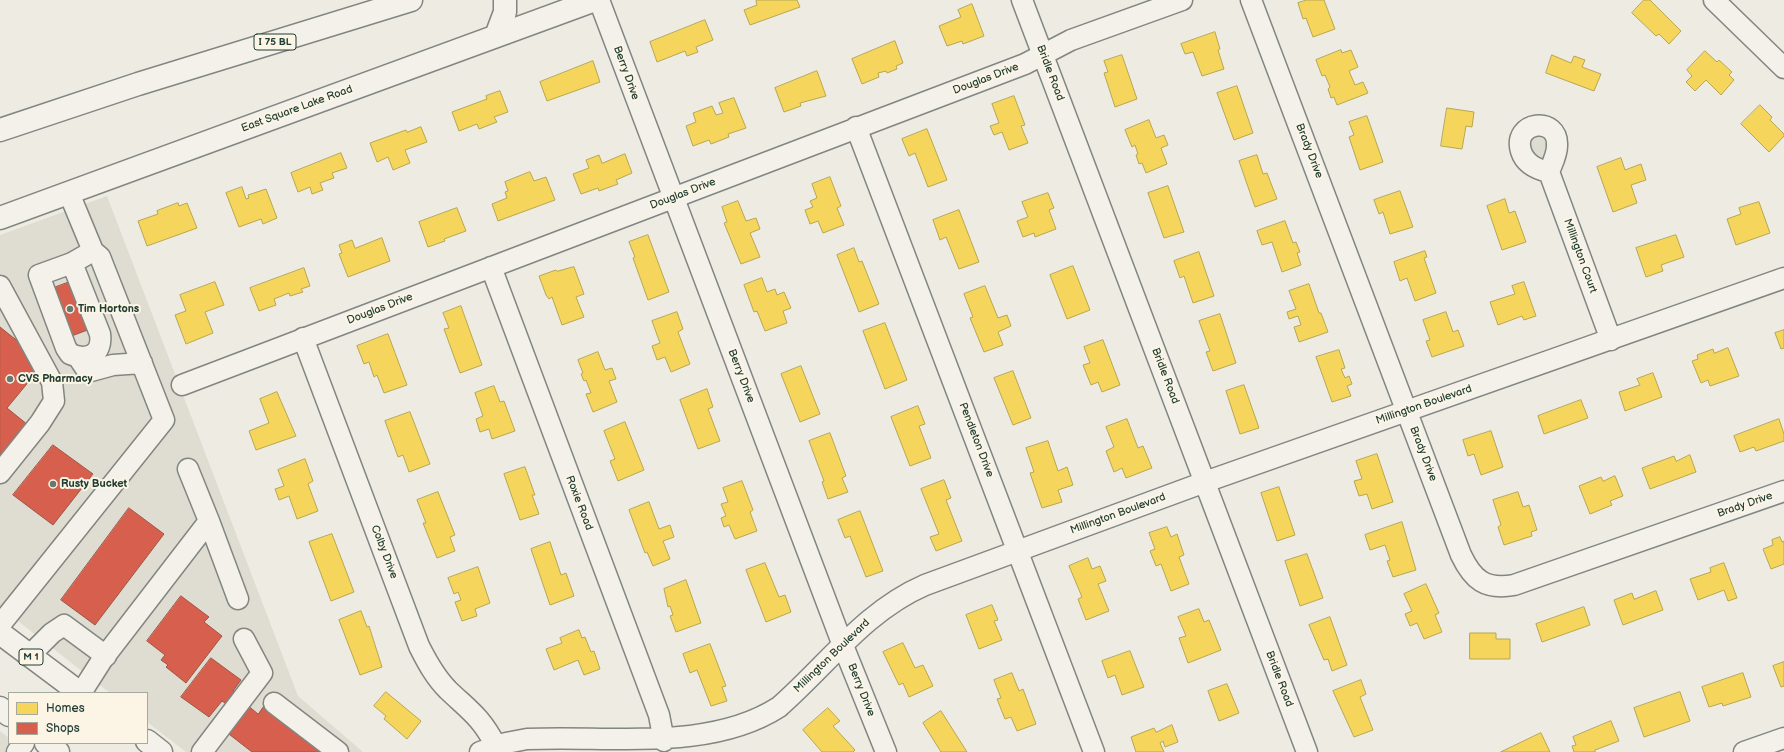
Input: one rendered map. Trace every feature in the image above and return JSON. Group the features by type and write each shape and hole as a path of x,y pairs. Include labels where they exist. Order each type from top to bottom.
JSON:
{"main road":[{"name":"I 75 BL","path":"0,130 138,84 411,0"},
{"path":"496,36 506,12 505,0"},
{"name":"East Square Lake Road","path":"0,218 595,0"},
{"name":"M 1","path":"0,633 29,656 80,692"},
{"path":"148,742 160,752"},
{"path":"47,744 58,752"}],"street":[{"name":"Berry Drive","path":"599,0 842,643 886,752"},
{"name":"Bridle Road","path":"1022,0 1307,752"},
{"name":"Douglas Drive","path":"182,385 1025,64 1043,56 1071,40 1182,0"},
{"name":"Brady Drive","path":"1251,0 1467,569 1477,580 1496,587 1514,585 1784,491"},
{"path":"1714,0 1784,68"},
{"name":"Pendleton Drive","path":"856,128 1094,752"},
{"name":"Millington Court","path":"1549,172 1611,340"},
{"path":"0,625 164,420 100,257 93,251 69,193"},
{"path":"72,263 100,334 101,342 99,348 93,354 85,357 78,357 70,354 66,348 39,275 72,263 93,251"},
{"name":"Roxie Road","path":"490,267 659,715 664,741"},
{"name":"Millington Boulevard","path":"488,749 530,745 681,740 714,736 755,722 768,715 790,697 842,643 878,613 909,592 1205,482 1784,278"},
{"path":"0,286 52,382 54,400 40,423 0,473"},
{"name":"Colby Drive","path":"303,338 427,662 448,690 479,717 488,729 488,749"},
{"path":"78,357 86,369 91,371 113,365 142,363"},
{"path":"188,469 238,599"},
{"path":"82,692 106,656 209,521"},
{"path":"29,656 52,633 64,625 106,656"},
{"path":"208,750 262,673 244,639"},
{"path":"274,703 338,752"},
{"path":"1744,752 1784,738"},
{"path":"17,752 23,744"}],"shaded area":[{"path":"1542,135 1549,140 1545,158 1542,160 1532,157 1529,143 1532,137"},
{"path":"107,196 298,696 363,752 186,752 148,723 148,692 109,692 0,607 0,235"},
{"path":"0,731 8,737 8,744 16,744 26,752 0,752"}],"building: Homes":[{"path":"797,0 800,7 750,25 744,10 757,5 756,1"},
{"path":"1307,0 1324,0 1335,29 1313,37 1306,18 1303,19 1298,3"},
{"path":"1644,0 1650,0 1681,31 1669,44 1659,34 1656,36 1632,13"},
{"path":"972,4 984,36 963,44 962,41 947,46 939,26 961,17 958,10"},
{"path":"705,20 713,40 696,47 698,52 687,56 685,51 657,62 650,42"},
{"path":"1215,32 1220,49 1218,50 1224,69 1202,76 1193,52 1185,54 1181,44"},
{"path":"895,41 903,63 896,66 897,69 887,73 886,71 878,73 879,77 862,84 852,59"},
{"path":"1341,50 1342,53 1351,50 1358,67 1349,71 1355,85 1363,82 1368,93 1337,105 1334,97 1331,98 1328,89 1330,87 1325,75 1322,76 1316,60"},
{"path":"1705,51 1717,62 1719,60 1732,72 1729,75 1734,80 1721,95 1706,80 1695,91 1686,82 1692,76 1687,70"},
{"path":"1122,55 1137,99 1115,107 1104,73 1108,72 1104,61"},
{"path":"1552,55 1571,63 1574,56 1585,60 1582,67 1601,74 1594,91 1546,73"},
{"path":"593,61 600,82 547,101 540,82"},
{"path":"817,71 826,96 800,103 801,106 784,112 775,88"},
{"path":"1237,86 1253,133 1234,140 1217,93"},
{"path":"500,91 508,112 494,117 497,122 479,129 477,124 459,131 452,112 487,99 486,96"},
{"path":"1014,96 1025,125 1021,126 1028,143 1009,150 1002,132 994,135 990,126 999,123 992,104"},
{"path":"734,98 746,128 728,134 729,137 711,144 709,140 693,146 686,126 696,122 693,113 712,106 716,115 723,113 719,103"},
{"path":"1760,105 1772,117 1770,120 1784,134 1784,136 1769,152 1741,124"},
{"path":"1447,108 1474,112 1472,127 1466,126 1462,149 1441,146"},
{"path":"1367,116 1383,162 1360,170 1349,137 1354,135 1349,122"},
{"path":"1149,120 1156,138 1164,135 1168,145 1161,148 1167,164 1146,173 1142,163 1139,164 1135,145 1132,147 1125,130"},
{"path":"421,127 427,142 405,150 410,163 393,170 388,157 377,162 370,143 406,130 407,132"},
{"path":"927,129 947,180 928,187 915,153 909,156 902,139"},
{"path":"341,153 347,168 332,173 334,178 320,183 323,190 312,194 310,187 298,192 291,173"},
{"path":"625,154 632,173 616,180 618,184 599,191 598,188 581,194 573,174 589,168 586,160 599,155 602,163"},
{"path":"1257,155 1263,174 1267,173 1277,199 1255,207 1239,161"},
{"path":"1621,158 1625,170 1641,164 1646,180 1631,185 1637,203 1613,212 1597,167"},
{"path":"530,172 534,181 546,177 555,200 498,221 492,204 507,198 505,192 508,191 505,182"},
{"path":"830,177 841,206 837,208 844,225 823,233 818,221 810,224 805,210 813,207 810,201 817,198 812,184"},
{"path":"1168,186 1184,232 1164,238 1148,193"},
{"path":"242,187 246,199 249,198 248,195 266,189 277,218 263,224 261,219 239,227 226,193"},
{"path":"1400,191 1413,227 1390,234 1383,212 1379,214 1374,200"},
{"path":"1048,193 1054,208 1049,210 1056,229 1035,237 1034,233 1023,237 1017,221 1028,217 1022,202"},
{"path":"1505,199 1509,213 1515,211 1526,242 1502,250 1487,206"},
{"path":"738,201 746,221 756,218 760,229 750,233 760,257 741,264 724,223 727,222 722,207"},
{"path":"1759,202 1770,233 1736,245 1727,219 1741,214 1739,208"},
{"path":"178,203 179,206 187,203 197,228 147,246 138,221 158,214 157,211"},
{"path":"457,208 466,231 428,247 419,222"},
{"path":"959,210 979,262 959,269 946,237 940,240 933,220"},
{"path":"1285,221 1293,243 1296,242 1300,252 1297,253 1301,265 1282,272 1272,242 1262,245 1257,231"},
{"path":"648,235 669,292 648,300 629,242"},
{"path":"1676,235 1684,257 1661,265 1663,271 1646,277 1636,248"},
{"path":"382,238 390,261 348,277 339,254 342,253 339,245 352,240 355,248"},
{"path":"854,248 859,262 862,261 879,304 859,312 837,255"},
{"path":"1425,251 1427,257 1424,258 1436,293 1415,301 1407,278 1400,281 1394,262"},
{"path":"1199,252 1214,296 1193,303 1184,276 1180,278 1174,261"},
{"path":"1073,266 1090,310 1067,319 1050,275"},
{"path":"574,267 584,294 576,297 584,317 562,325 552,297 549,299 546,295 539,276 556,270"},
{"path":"304,268 310,286 301,289 303,292 290,296 289,293 274,299 276,305 259,311 250,288"},
{"path":"762,278 767,292 775,289 777,295 784,292 791,308 783,311 787,323 765,331 757,311 754,312 744,285"},
{"path":"215,282 224,305 205,312 213,333 186,344 175,315 186,311 180,295"},
{"path":"1524,282 1536,316 1524,320 1522,316 1498,325 1490,302 1515,294 1512,286"},
{"path":"1309,284 1319,313 1321,313 1328,332 1299,342 1294,327 1301,325 1298,316 1289,319 1287,312 1296,309 1289,291"},
{"path":"985,286 998,318 1007,315 1011,326 998,332 1003,345 984,352 970,318 973,317 964,294"},
{"path":"461,306 482,365 460,373 444,329 449,328 443,313"},
{"path":"677,312 683,329 678,332 690,364 671,372 665,357 657,360 652,346 660,343 652,321"},
{"path":"1446,312 1453,332 1458,330 1464,346 1432,357 1426,341 1430,340 1423,320"},
{"path":"1220,314 1236,363 1213,371 1206,352 1210,351 1199,321"},
{"path":"885,323 907,380 885,389 863,331"},
{"path":"1784,330 1784,348 1781,349 1775,333"},
{"path":"388,334 407,385 384,393 377,375 374,377 369,362 364,364 357,346"},
{"path":"1103,340 1120,385 1102,392 1098,382 1091,385 1083,365 1090,363 1084,347"},
{"path":"1728,348 1739,376 1710,386 1708,380 1701,383 1692,361 1698,359 1697,355 1713,349 1714,353"},
{"path":"1339,350 1345,368 1341,369 1345,378 1349,376 1352,384 1347,386 1351,396 1332,402 1316,357"},
{"path":"598,352 605,370 612,368 616,379 609,381 617,402 593,412 586,394 591,393 586,380 584,381 581,374 583,373 578,360"},
{"path":"801,366 820,414 800,422 781,374"},
{"path":"1013,371 1031,418 1013,425 994,378"},
{"path":"1653,373 1662,397 1625,411 1619,392 1640,385 1637,379"},
{"path":"1244,385 1259,428 1240,434 1226,391"},
{"path":"494,386 500,402 504,401 515,431 492,439 489,429 480,432 476,419 483,416 475,393"},
{"path":"707,389 713,407 708,409 720,441 698,449 680,400"},
{"path":"277,392 296,436 256,450 249,431 269,423 260,399"},
{"path":"1581,400 1588,418 1544,434 1538,416"},
{"path":"918,406 925,424 919,426 931,458 910,466 891,417"},
{"path":"410,412 430,464 409,472 403,455 398,457 385,421"},
{"path":"1127,419 1138,448 1143,446 1152,468 1126,478 1122,468 1114,472 1106,451 1114,447 1106,427"},
{"path":"1779,419 1784,434 1784,441 1756,451 1754,447 1740,452 1734,436"},
{"path":"625,422 644,470 618,481 610,461 615,459 604,431"},
{"path":"1491,431 1503,467 1481,475 1474,454 1468,456 1463,440"},
{"path":"830,433 846,476 842,478 848,492 828,499 822,482 824,481 809,441"},
{"path":"1048,441 1058,471 1067,467 1073,485 1058,490 1062,502 1042,508 1030,473 1034,472 1026,448"},
{"path":"1377,454 1393,502 1372,509 1367,494 1359,496 1354,481 1362,479 1356,461"},
{"path":"1690,455 1696,472 1650,489 1642,468 1674,456 1676,461"},
{"path":"305,459 313,481 308,484 318,511 297,519 289,496 279,500 275,489 284,486 278,470"},
{"path":"525,467 535,495 532,495 539,514 520,520 504,474"},
{"path":"1615,476 1623,496 1610,501 1612,505 1590,514 1579,486 1601,477 1603,481"},
{"path":"944,480 951,498 946,500 962,541 936,551 930,537 939,534 921,489"},
{"path":"742,481 753,510 750,512 757,531 735,539 729,525 724,527 721,518 726,516 721,504 728,502 723,488"},
{"path":"1279,487 1295,535 1277,541 1261,493"},
{"path":"438,492 455,535 450,537 455,551 437,558 423,523 426,523 417,500"},
{"path":"1518,492 1523,507 1529,505 1537,530 1531,532 1532,536 1504,545 1498,527 1501,525 1493,500"},
{"path":"649,502 659,529 670,525 674,537 663,541 670,559 653,566 647,552 645,553 629,510"},
{"path":"860,511 883,571 866,577 850,536 845,538 838,520"},
{"path":"1402,522 1416,570 1393,577 1387,561 1390,560 1385,545 1370,550 1365,535"},
{"path":"1167,527 1171,537 1177,534 1184,555 1179,557 1189,584 1171,591 1161,564 1156,566 1150,551 1155,549 1149,533"},
{"path":"332,534 354,592 331,601 309,542"},
{"path":"1780,537 1782,542 1784,541 1784,564 1771,569 1763,549 1773,545 1772,540"},
{"path":"550,542 561,575 566,573 574,596 550,605 531,549"},
{"path":"1307,554 1323,598 1300,606 1285,561"},
{"path":"1088,558 1092,569 1100,566 1106,581 1098,584 1109,611 1086,620 1078,599 1082,597 1069,566"},
{"path":"765,563 779,597 785,595 791,612 766,622 746,570"},
{"path":"1724,563 1737,598 1728,601 1724,590 1698,600 1690,579 1711,572 1710,568"},
{"path":"478,567 490,603 475,609 477,616 462,621 455,602 461,600 458,592 454,594 448,578"},
{"path":"686,580 701,623 676,632 670,616 673,615 670,606 668,607 664,589"},
{"path":"1426,584 1439,613 1435,615 1442,632 1424,639 1417,623 1410,626 1405,614 1412,611 1404,594"},
{"path":"1656,591 1663,610 1623,625 1614,600 1632,593 1634,599"},
{"path":"992,605 998,620 994,621 1002,640 979,649 966,615"},
{"path":"1584,607 1590,625 1542,642 1536,624"},
{"path":"1199,609 1204,622 1209,620 1221,650 1188,663 1179,638 1186,636 1178,617"},
{"path":"361,611 367,627 369,626 382,667 360,675 339,620"},
{"path":"1330,617 1347,665 1332,671 1328,659 1324,660 1309,625"},
{"path":"579,630 582,638 585,637 591,652 594,651 600,669 584,675 578,660 554,670 546,649 562,643 560,638"},
{"path":"1470,633 1496,633 1496,639 1510,639 1510,659 1470,659"},
{"path":"903,643 915,668 923,665 933,686 909,697 903,683 899,685 883,652"},
{"path":"710,644 726,686 722,687 727,701 711,706 697,670 690,673 683,654"},
{"path":"1130,651 1144,687 1122,695 1115,675 1108,678 1102,661"},
{"path":"1784,662 1784,686 1781,687 1773,666"},
{"path":"1012,673 1019,691 1023,689 1036,724 1017,731 1011,717 1005,719 997,699 1001,698 994,680"},
{"path":"1743,673 1751,697 1723,706 1722,703 1709,707 1702,687"},
{"path":"1361,680 1366,694 1360,697 1373,730 1354,737 1333,691"},
{"path":"1227,684 1239,713 1219,721 1208,691"},
{"path":"386,692 421,721 407,739 384,719 386,716 374,706"},
{"path":"1680,692 1690,721 1644,737 1634,708"},
{"path":"828,708 840,721 833,726 855,750 853,752 822,752 803,730"},
{"path":"941,711 967,752 941,752 923,723"},
{"path":"1611,721 1619,741 1595,750 1595,752 1574,752 1572,746 1576,745 1573,737"},
{"path":"1172,725 1178,742 1165,747 1163,741 1160,743 1164,752 1136,752 1131,737 1154,728 1156,732"},
{"path":"1541,733 1550,752 1501,752"}],"building: Shops":[{"name":"Tim Hortons","path":"75,280 93,328 66,338 48,290"},
{"path":"0,327 35,355 40,368 7,408 33,429 0,469"},
{"name":"Rusty Bucket","path":"53,445 93,474 53,525 13,495"},
{"path":"129,508 164,534 95,625 61,600"},
{"path":"181,596 209,617 204,622 222,636 186,683 166,667 168,665 161,660 165,655 147,641"},
{"path":"211,658 241,680 233,691 237,694 228,705 222,701 209,717 181,697"},
{"path":"267,702 331,752 252,752 225,731 246,704 258,714"}],"place":[{"name":"Tim Hortons","path":"70,309"},
{"name":"CVS Pharmacy","path":"10,379"},
{"name":"Rusty Bucket","path":"53,484"}]}
